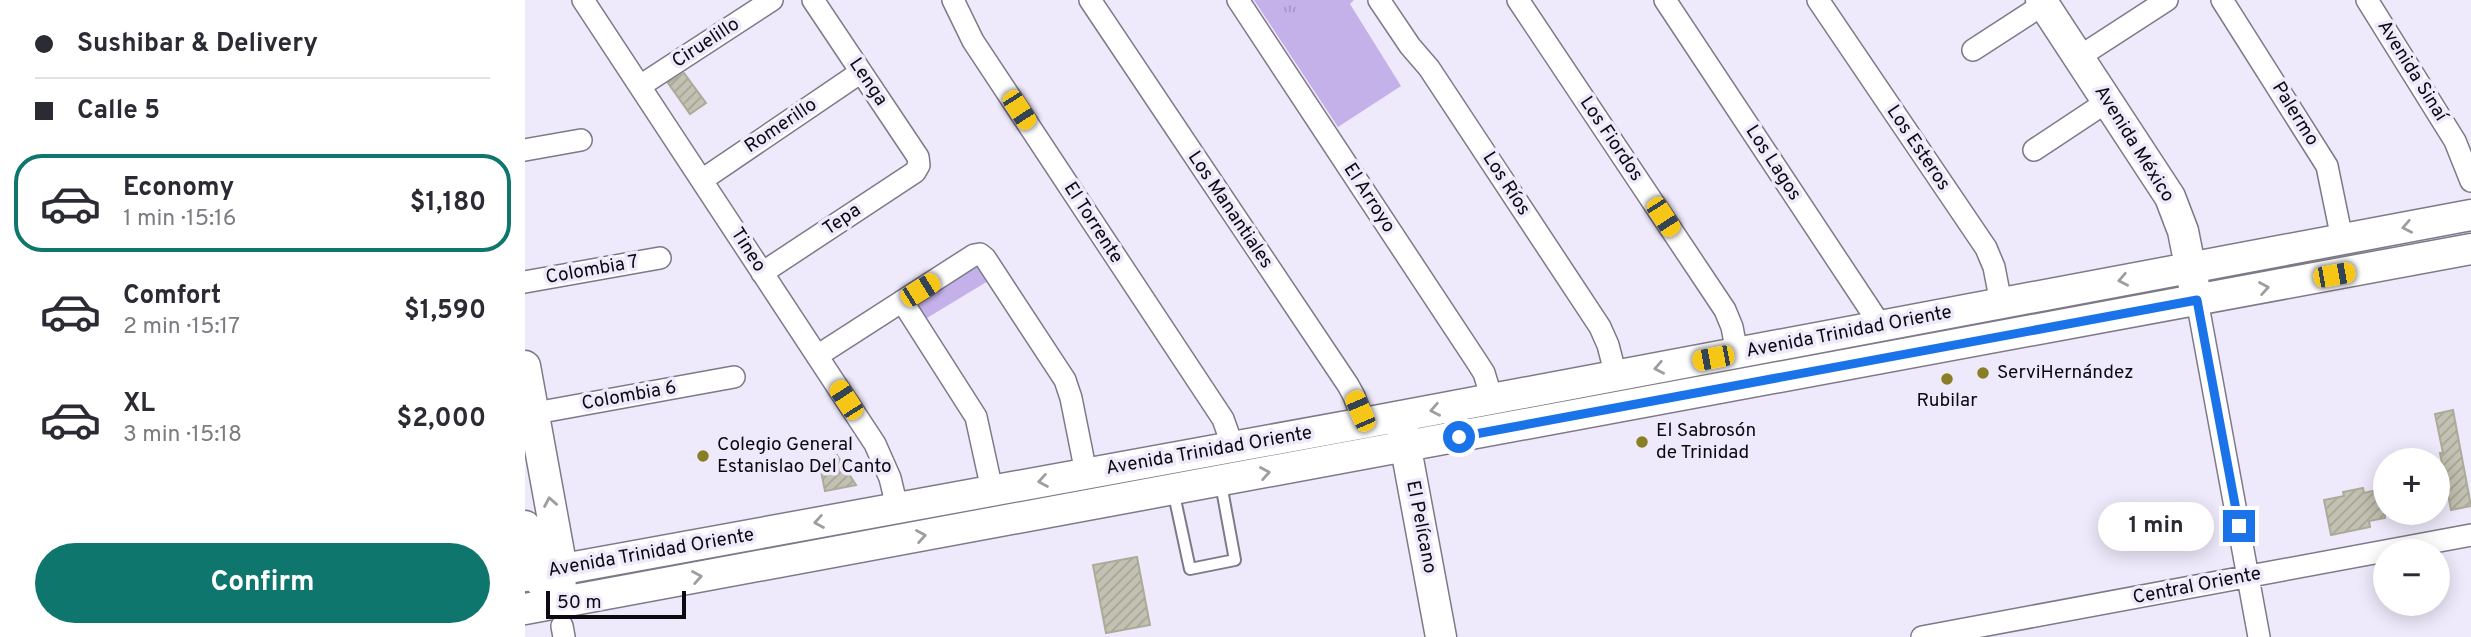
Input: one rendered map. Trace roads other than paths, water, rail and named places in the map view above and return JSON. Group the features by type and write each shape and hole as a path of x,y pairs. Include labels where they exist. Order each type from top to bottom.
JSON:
{"main road":[{"name":"Avenida México","path":"2043,2 2170,197 2183,231 2197,300"},
{"name":"Avenida Trinidad Oriente","path":"540,573 1364,423 2471,215"},
{"name":"Avenida Trinidad Oriente","path":"525,609 561,622 1173,490 2471,250"},
{"path":"525,366 540,573"},
{"name":"El Pelícano","path":"1400,416 1441,637"},
{"path":"525,526 540,573 561,622"}],"street":[{"name":"Tineo","path":"583,0 880,454 890,478 897,507"},
{"name":"Ciruelillo","path":"640,86 772,0"},
{"name":"Lenga","path":"813,0 918,157 919,166"},
{"name":"El Torrente","path":"953,0 973,41 1223,419 1233,447"},
{"name":"Los Manantiales","path":"1090,0 1347,385 1364,423"},
{"name":"El Arroyo","path":"1238,0 1477,362 1484,373 1492,399"},
{"name":"Los Ríos","path":"1380,0 1410,46 1429,68 1600,327 1616,376"},
{"name":"Los Fiordos","path":"1518,0 1725,310 1732,327 1737,353"},
{"name":"Los Lagos","path":"1665,0 1881,326"},
{"name":"Los Esteros","path":"1818,0 1986,247 2001,303"},
{"path":"2079,57 2167,0"},
{"name":"Palermo","path":"2222,0 2327,166 2342,239"},
{"name":"Avenida Sinaí","path":"2367,0 2455,141 2471,181"},
{"path":"1973,50 2043,2"},
{"name":"Romerillo","path":"702,180 861,72"},
{"path":"2034,150 2108,101"},
{"path":"525,150 581,140"},
{"name":"Tepa","path":"762,273 915,172 919,166"},
{"path":"817,356 980,254 1065,380 1086,473"},
{"name":"Colombia 7","path":"525,282 660,258"},
{"path":"2197,300 2259,637"},
{"path":"902,301 976,417 992,490"},
{"name":"Colombia 6","path":"530,414 734,377"},
{"name":"Central Oriente","path":"1922,637 2471,535"}],"lane":[{"path":"1173,490 1190,569 1235,560 1221,481"}],"place":[{"name":"ServiHernández","path":"1983,373"},
{"name":"Rubilar","path":"1947,379"},
{"name":"El Sabrosón de Trinidad","path":"1642,442"},
{"name":"Colegio General Estanislao Del Canto","path":"703,456"}]}
